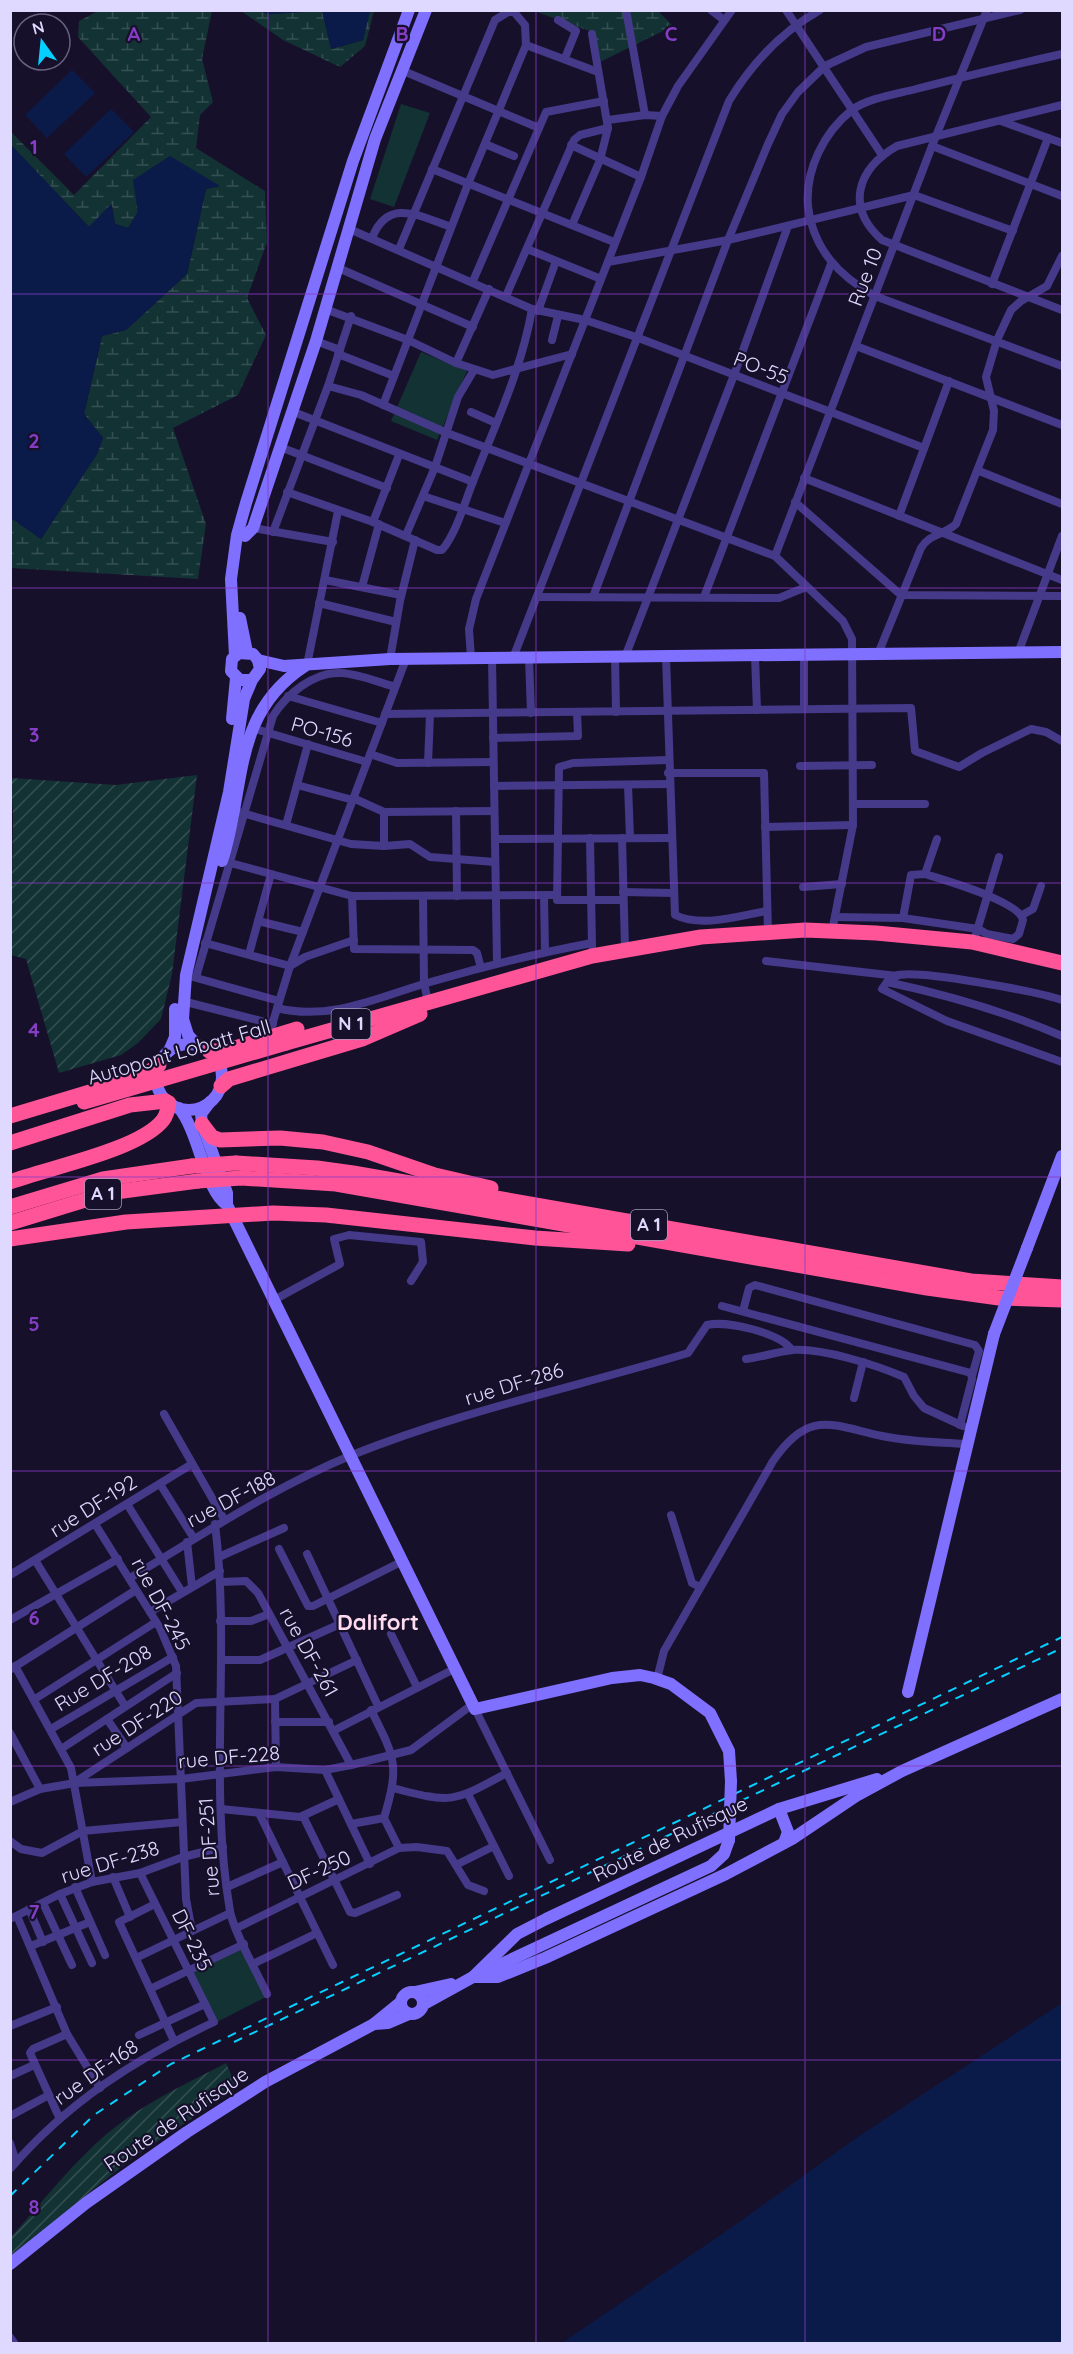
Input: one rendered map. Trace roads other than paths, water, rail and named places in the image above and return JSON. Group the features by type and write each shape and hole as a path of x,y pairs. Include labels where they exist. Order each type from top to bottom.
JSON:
{"highway":[{"path":"221,1086 242,1074 362,1039 422,1007 592,949 625,948 833,924 975,936 1062,963"},
{"path":"203,1048 225,1051 270,1031 352,1014 422,1007 624,958 703,946 780,940 912,945 985,954 1062,971"},
{"name":"Autopont Lobatt Fall","path":"85,1106 422,1007"},
{"path":"10,1116 143,1076 159,1065"},
{"path":"10,1143 130,1105 172,1104"},
{"path":"10,1182 85,1160 130,1141 162,1121 172,1104"},
{"path":"10,1126 85,1106"},
{"path":"10,1136 85,1106"},
{"path":"202,1124 212,1137 220,1140 300,1139 359,1149 435,1175 558,1202 577,1212"},
{"name":"A 1","path":"10,1207 103,1179 317,1168 971,1281 1062,1287"},
{"name":"A 1","path":"238,1171 336,1184 957,1293 999,1298 1062,1300"},
{"name":"A 1","path":"10,1223 108,1193 195,1173"},
{"path":"10,1239 230,1209 326,1215 671,1250 696,1247"}],"main road":[{"path":"409,10 353,161 237,535 231,579 235,656 230,667 236,678 222,789 177,981 175,1037 159,1065 157,1079 172,1104 192,1127 217,1194 230,1209 474,1706 612,1678 640,1675 657,1679 691,1697 710,1713 729,1751 729,1840 724,1854 711,1866 467,1980"},
{"path":"249,532 291,411 359,168 418,10"},
{"path":"284,666 258,660 247,652 240,619 238,591 249,532 311,342 323,314 375,139 426,10"},
{"path":"235,656 247,652"},
{"path":"236,678 244,681 284,666 390,659 1062,652"},
{"path":"221,863 242,710 254,677 260,669 258,660"},
{"path":"250,733 278,688 307,664"},
{"path":"230,1209 227,1193 202,1124 201,1114 221,1086 220,1064 188,1035 183,1018 191,976 221,863 239,812 250,733 246,715 242,710"},
{"path":"169,1051 178,1047 203,1048"},
{"path":"172,1104 195,1109 210,1102"},
{"path":"908,1692 965,1444 964,1426 994,1334 1062,1156"},
{"name":"Route de Rufisque","path":"415,1992 467,1980 498,1977 554,1955 753,1861 856,1796 902,1771 1062,1699"},
{"name":"Route de Rufisque","path":"423,2006 467,1980 517,1934 720,1834 779,1809 902,1771"},
{"path":"779,1809 788,1832 784,1843"},
{"path":"415,1992 423,1999 423,2006 409,2014 402,2007 401,2002 405,1994 415,1992"},
{"name":"Route de Rufisque","path":"10,2264 86,2203 219,2111 265,2082 374,2024 401,2002"},
{"name":"Route de Rufisque","path":"374,2024 388,2023 409,2014"}],"street":[{"path":"627,10 645,115"},
{"path":"711,10 724,20"},
{"path":"471,658 471,617 528,464 641,177 662,116 684,76 732,10"},
{"path":"786,10 882,155"},
{"path":"513,658 729,101 749,70 796,25 820,10"},
{"path":"593,597 728,240 782,114 798,92 825,66 866,47 986,15 1020,10"},
{"path":"383,405 468,184 526,45 525,25 514,12 495,20 399,249"},
{"name":"Rue 10","path":"775,556 936,135 986,15"},
{"path":"558,20 576,31 565,58"},
{"path":"572,225 600,160 608,124 592,34"},
{"path":"526,45 598,72"},
{"path":"1062,54 961,76 853,109 820,148 812,166 807,196 810,221 831,264 852,283 876,296 1062,366"},
{"path":"401,70 539,128"},
{"path":"472,281 546,112 604,101"},
{"path":"1062,105 897,146 882,155 866,172 861,186 861,207 872,231 895,247 1062,310"},
{"path":"506,296 571,145 580,135 608,124 645,115 662,116"},
{"path":"1001,121 1062,143"},
{"path":"992,284 1048,138"},
{"path":"485,144 514,156"},
{"path":"571,145 641,177"},
{"path":"932,146 1062,196"},
{"path":"432,170 614,242"},
{"path":"608,262 728,240 914,195 1013,231"},
{"path":"372,238 378,223 385,216 413,214 451,227"},
{"path":"616,712 620,657 646,598 734,375 788,226"},
{"name":"PO-55","path":"347,228 535,310 585,320 636,337 924,448"},
{"path":"527,249 601,279"},
{"path":"878,654 924,542 950,530 960,518 979,471 993,430 987,369 997,340 1011,310 1052,280 1062,256"},
{"path":"287,492 376,523 442,550 462,509 496,423 517,369 535,310 556,261"},
{"path":"704,597 831,264"},
{"path":"336,267 422,302 473,327"},
{"path":"456,363 489,289"},
{"path":"323,314 351,316 487,375 572,354"},
{"path":"273,532 328,386 351,316"},
{"path":"552,340 558,316"},
{"path":"311,342 394,376"},
{"path":"856,346 1062,425"},
{"path":"390,659 411,537 458,397 474,370"},
{"path":"899,516 949,381"},
{"path":"328,386 361,395 447,434 775,556 848,629 852,654 853,825 833,924 903,918 975,936 987,934 1013,939 1019,934 1022,915"},
{"path":"291,411 472,482"},
{"path":"471,412 496,423"},
{"path":"280,447 387,488"},
{"path":"362,587 376,523 399,455"},
{"path":"979,471 1062,504"},
{"path":"804,478 1062,580"},
{"path":"423,496 506,523"},
{"path":"795,502 901,595 1062,596"},
{"path":"307,664 338,511"},
{"path":"249,532 273,532 333,542"},
{"path":"1018,653 1062,536"},
{"path":"325,580 401,595"},
{"path":"537,597 779,598 806,587"},
{"path":"320,603 396,622"},
{"path":"804,655 804,710"},
{"path":"755,656 757,710"},
{"path":"666,657 668,773 675,915 694,920 767,911"},
{"path":"492,658 497,963"},
{"path":"529,658 531,713"},
{"path":"190,1003 270,1031 290,966 406,659"},
{"path":"395,687 335,673 308,682 288,696 273,717 239,812 362,846 410,844 429,857 495,862"},
{"path":"288,696 383,719 430,714 912,708 915,751 960,767 982,753 1031,729 1046,732 1062,741"},
{"path":"493,738 578,736 577,712"},
{"path":"428,763 430,714"},
{"name":"PO-156","path":"250,733 268,734 397,763 494,762"},
{"path":"286,825 308,744"},
{"path":"668,760 564,764 559,767 556,895 558,900 590,900 673,893"},
{"path":"800,766 872,765"},
{"path":"668,773 764,772 768,933"},
{"path":"297,784 353,799 384,812 494,811"},
{"path":"494,786 669,784"},
{"path":"625,948 623,896 628,785"},
{"path":"853,804 925,804"},
{"path":"456,811 457,896"},
{"path":"384,812 384,846"},
{"path":"765,827 853,825"},
{"path":"556,895 352,896 221,863 205,943 191,976 296,1011 335,1011 497,963 545,952 592,949 590,838"},
{"path":"495,839 672,838"},
{"path":"925,874 937,839"},
{"path":"975,936 989,896 999,856"},
{"path":"249,954 271,874"},
{"path":"903,918 911,875 925,874 989,896 1017,910 1022,915"},
{"path":"803,887 842,884"},
{"path":"1022,915 1032,909 1041,886"},
{"path":"352,896 354,949 473,950 477,953 481,968"},
{"path":"544,896 545,952"},
{"path":"422,1007 423,897"},
{"path":"258,921 303,932"},
{"path":"205,943 290,966 305,957 354,940"},
{"path":"766,961 951,979 1026,990 1062,1000"},
{"path":"897,975 887,982 883,992 947,1021 1062,1062"},
{"path":"887,982 994,1009 1062,1036"},
{"path":"274,1300 340,1264 333,1243 338,1237 417,1240 420,1242 423,1262 411,1281"},
{"path":"743,1311 749,1288 755,1285 975,1345 979,1351 972,1376 964,1426 924,1408 914,1396 904,1377 863,1362 792,1350 746,1359"},
{"path":"722,1306 968,1373 972,1376"},
{"name":"rue DF-286","path":"351,1455 461,1417 688,1353 702,1327 711,1323 755,1331 780,1339 792,1350"},
{"path":"854,1398 863,1362"},
{"path":"164,1414 224,1519"},
{"path":"657,1679 664,1651 784,1445 808,1428 833,1424 883,1436 965,1444"},
{"name":"rue DF-188","path":"129,1578 161,1560 214,1524 351,1455"},
{"name":"rue DF-192","path":"10,1575 192,1464"},
{"path":"160,1484 190,1539 192,1586"},
{"path":"127,1504 182,1592"},
{"path":"671,1515 692,1583 700,1587"},
{"name":"rue DF-245","path":"95,1524 156,1622 173,1657 177,1672 176,1718 181,1779 183,1857 186,1899 192,1931"},
{"name":"rue DF-251","path":"214,1524 221,1582 220,1774 227,1887 230,1913 267,1994"},
{"path":"219,1557 284,1528"},
{"path":"279,1549 308,1606 328,1599 403,1561"},
{"path":"307,1554 357,1660 394,1756 393,1788 384,1818 399,1848"},
{"path":"10,1620 118,1559"},
{"path":"35,1560 125,1706"},
{"path":"150,1612 220,1571"},
{"name":"rue DF-261","path":"221,1582 239,1580 251,1584 308,1683 351,1766"},
{"path":"92,1882 75,1783 61,1749 35,1699 13,1667 136,1590"},
{"path":"220,1621 251,1621 269,1614"},
{"path":"35,1699 156,1622"},
{"path":"221,1660 260,1660 340,1624"},
{"path":"391,1634 417,1687"},
{"name":"Rue DF-208","path":"51,1729 173,1657"},
{"path":"276,1767 275,1699 357,1660"},
{"path":"275,1722 331,1727 456,1668"},
{"path":"61,1749 177,1672"},
{"name":"rue DF-220","path":"75,1783 196,1703 275,1699"},
{"path":"474,1706 550,1860"},
{"name":"rue DF-228","path":"10,1802 39,1789 75,1783 181,1779 276,1767 325,1770 351,1766 411,1750 474,1706"},
{"path":"106,1719 127,1748"},
{"path":"10,1733 13,1744 39,1789"},
{"path":"325,1770 370,1864"},
{"path":"393,1788 441,1800 468,1794 507,1773"},
{"path":"468,1794 509,1876"},
{"path":"221,1809 303,1816 339,1799"},
{"path":"259,1813 333,1965"},
{"path":"303,1816 350,1912 356,1913 397,1895"},
{"path":"351,1824 384,1818"},
{"path":"10,1841 21,1849 42,1853 83,1831 182,1822"},
{"path":"456,1865 494,1846"},
{"name":"rue DF-238","path":"14,1917 75,1887 140,1873 183,1857 223,1847"},
{"name":"DF-250","path":"237,1928 399,1848 444,1850 468,1885 484,1891"},
{"path":"227,1887 283,1862"},
{"name":"DF-235","path":"140,1873 214,2022"},
{"path":"113,1877 130,1917"},
{"path":"75,1887 105,1955"},
{"path":"60,1894 92,1963"},
{"path":"43,1902 72,1965"},
{"path":"155,1904 119,1922 174,2041"},
{"path":"29,1910 43,1942"},
{"path":"136,1958 230,1913"},
{"path":"14,1917 31,1946 67,2034 100,2088"},
{"path":"31,1946 90,1922"},
{"path":"253,1964 317,1933"},
{"path":"150,1989 244,1944"},
{"path":"140,2035 205,2004"},
{"path":"10,2026 57,2007"},
{"name":"rue DF-168","path":"13,2166 59,2117 137,2062 214,2022"},
{"path":"59,2117 30,2053 33,2049 67,2034"},
{"path":"10,2076 34,2065"},
{"path":"10,2116 49,2095"},
{"path":"10,2143 13,2166"},
{"path":"10,2337 15,2343"}],"water":[{"path":"370,10 363,40 331,49 322,11 268,14 259,11"},
{"path":"72,70 95,93 47,138 25,115"},
{"path":"111,109 134,132 86,177 64,154"},
{"path":"11,145 89,227 111,204 115,224 128,228 138,212 133,180 170,156 220,186 206,189 187,274 126,330 102,336 84,414 103,438 97,454 41,539 11,518"},
{"path":"1062,2003 1062,2343 562,2343 738,2223 856,2138"}],"railway":[{"path":"10,2196 94,2115 171,2064 1062,1637"},
{"path":"234,2042 1062,1648"}],"district":[{"name":"Dalifort","path":"378,1622"}]}
